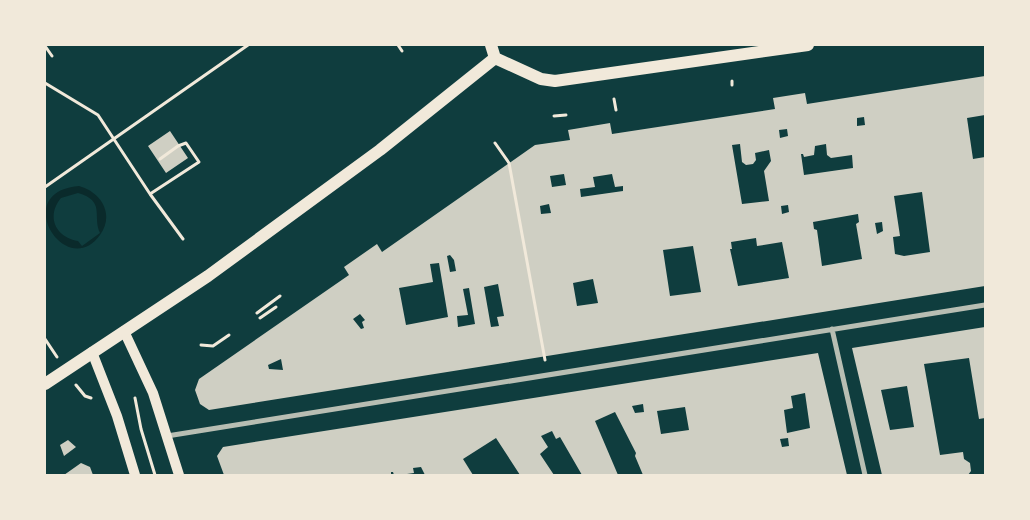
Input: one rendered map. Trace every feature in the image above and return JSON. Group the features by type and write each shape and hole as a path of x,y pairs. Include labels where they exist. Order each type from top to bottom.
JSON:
{"main road":[{"path":"492,45 495,58"},
{"path":"495,58 541,79 555,81 808,45"},
{"path":"45,384 208,276 356,168 495,58"},
{"path":"124,331 153,393 179,475"},
{"path":"92,352 117,416 135,475"}],"street":[{"path":"167,436 985,305"},
{"path":"832,329 865,475"}],"path":[{"path":"45,187 248,45"},
{"path":"398,45 402,51"},
{"path":"45,46 52,56"},
{"path":"45,83 98,115 150,194 183,239"},
{"path":"614,99 616,110"},
{"path":"554,116 566,114"},
{"path":"150,194 199,162 186,143 178,146 160,159"},
{"path":"494,143 509,163 545,360"},
{"path":"257,313 280,296"},
{"path":"260,318 276,306"},
{"path":"201,345 214,346 229,335"},
{"path":"141,429 155,475"}],"water":[{"path":"79,186 94,193 103,205 106,212 104,227 100,235 86,247 73,248 60,242 50,230 46,217 48,203 58,192","holes":["78,193 87,196 95,205 100,233 82,246 78,241 70,239 59,230 55,225 54,212 61,198"]}],"building":[{"path":"985,76 985,115 967,118 973,159 985,157 985,286 209,410 200,404 195,390 199,379 349,275 344,267 377,244 382,252 535,145 570,140 568,130 610,123 612,134 775,109 773,98 805,93 807,104","holes":["864,117 865,125 857,126 857,118","787,129 788,136 780,138 779,130","740,144 742,162 746,165 753,164 756,160 755,153 769,150 771,161 764,171 769,201 742,204 732,145","826,144 827,155 831,158 852,155 853,168 804,175 801,154 804,157 814,155 815,146","564,174 566,185 552,187 550,176","612,174 615,187 623,186 623,191 581,197 580,189 595,187 593,177","922,192 930,252 904,256 895,254 893,237 900,236 894,196","549,204 551,213 541,214 540,206","788,205 789,212 782,214 781,206","858,214 859,222 856,224 862,259 822,266 817,230 814,229 813,222","882,222 883,231 877,234 875,223","756,238 757,246 782,242 789,278 738,286 730,249 732,249 731,242","693,246 701,292 670,296 663,250","450,255 454,260 456,271 450,272 447,256","439,263 448,317 406,325 399,288 433,282 430,264","593,279 598,303 577,306 573,283","498,284 504,316 497,317 499,326 491,327 484,287","469,288 475,324 458,327 457,316 468,315 463,289","360,314 365,320 362,322 364,328 361,329 353,319","281,359 283,370 269,369 268,365"]},
{"path":"170,131 188,158 166,173 148,146"},
{"path":"985,327 985,418 979,419 969,358 924,364 940,455 963,452 964,459 970,463 971,471 968,475 882,475 852,348","holes":["907,386 914,427 890,430 881,390"]},
{"path":"818,353 847,475 643,475 635,456 636,453 615,412 595,421 618,475 582,475 560,437 556,439 552,431 541,436 548,447 540,454 554,475 520,475 496,438 463,459 473,475 425,475 421,467 413,468 414,473 400,475 394,475 391,472 391,475 224,475 217,456 223,447","holes":["805,393 810,428 787,433 784,410 793,408 791,396","643,404 644,412 635,413 632,406","685,407 689,430 661,434 657,411","788,438 789,446 782,447 780,439"]},
{"path":"68,440 76,447 64,456 60,445"},
{"path":"81,463 90,467 93,475 64,475"}]}
